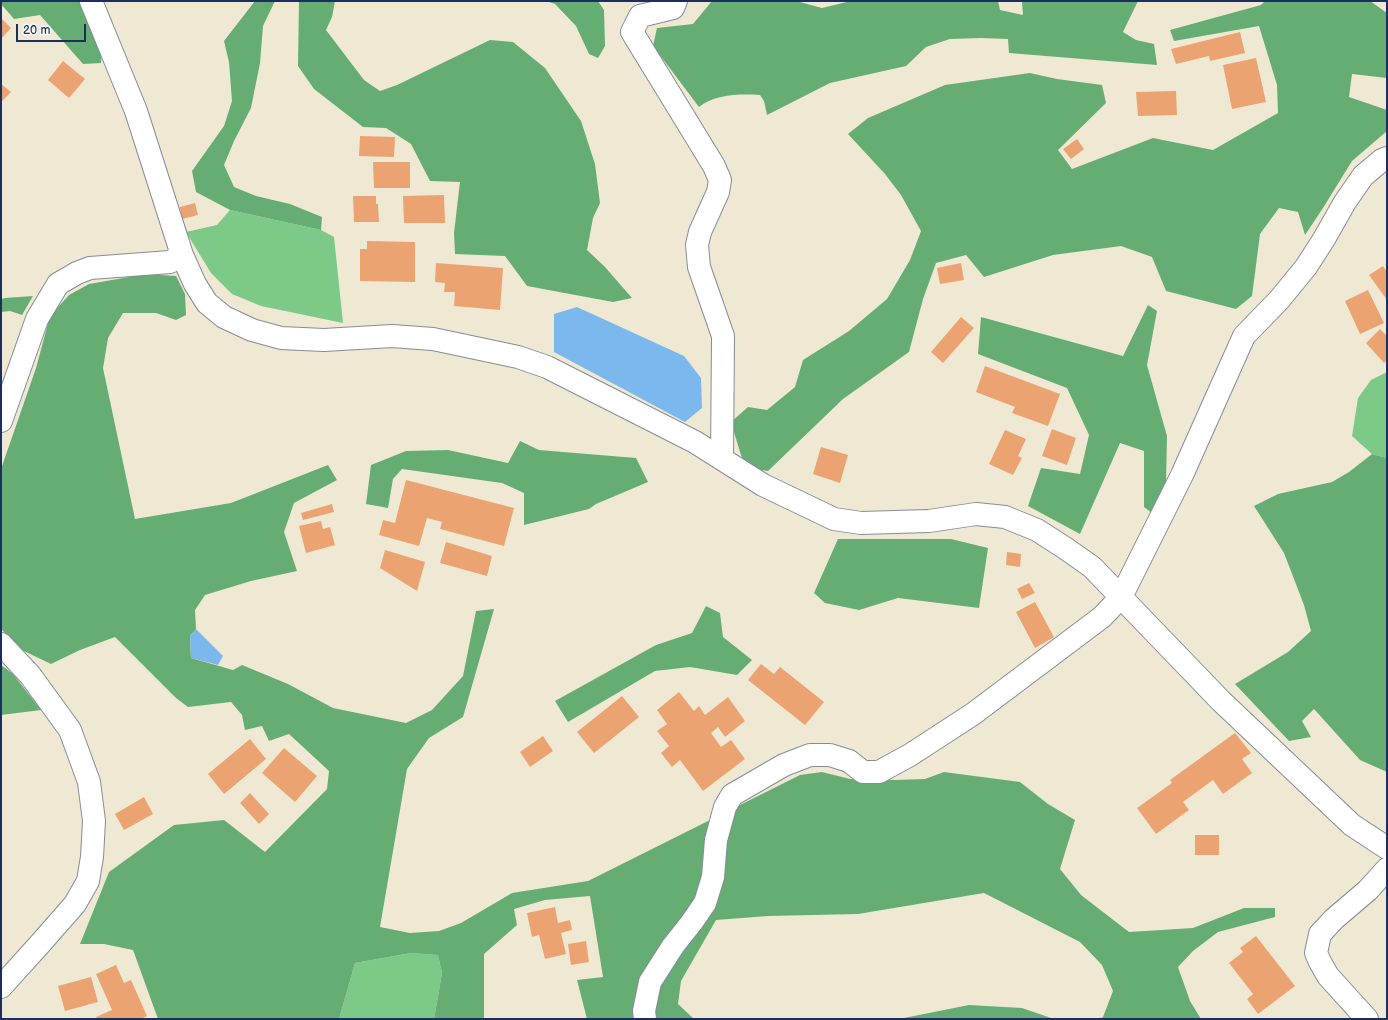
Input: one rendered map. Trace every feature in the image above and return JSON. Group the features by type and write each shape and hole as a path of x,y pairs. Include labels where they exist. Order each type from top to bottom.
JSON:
{"street":[{"path":"91,1 136,111 182,255 195,284 207,302 224,317 252,330 281,338 324,340 392,336 434,339 518,357 554,371 695,442 763,485 834,519 861,524 929,521 976,514 1006,517 1037,530 1092,567 1221,701 1352,825 1387,848"},
{"path":"676,1 673,8 640,16 632,32 714,166 720,180 718,192 700,232 697,245 699,267 723,336 722,458"},
{"path":"645,1019 644,1011 650,982 673,946 705,903 713,877 716,840 725,807 732,795 784,765 810,755 830,755 849,761 863,772 879,772 910,755 973,714 1034,666 1102,617 1121,597 1182,474 1244,336 1279,300 1306,267 1345,202 1363,176 1382,160 1387,158"},
{"path":"1,421 37,319 58,284 77,273 90,268 170,262 182,255"},
{"path":"1,644 30,675 70,730 89,782 94,821 92,857 88,881 75,904 1,987"},
{"path":"1366,1019 1328,976 1316,953 1320,934 1334,919 1368,890 1387,869"}],"green space":[{"path":"1,1 83,1 102,41 101,63 83,64 40,15 14,19 1,4"},
{"path":"255,1 275,1 263,26 260,63 251,108 234,141 224,165 234,187 256,196 290,204 322,217 321,230 230,210 196,192 192,171 224,126 232,101 229,62 224,41"},
{"path":"299,1 335,1 332,17 326,30 364,80 380,91 397,85 490,40 513,42 545,68 581,121 595,164 600,203 593,218 587,250 605,267 632,298 613,302 527,286 505,256 455,254 454,233 460,182 430,181 411,144 386,128 363,127 314,89 298,66"},
{"path":"546,1 598,1 604,10 605,46 598,58 589,54 576,26 555,4"},
{"path":"712,1 796,1 822,8 851,1 998,1 1000,10 1023,15 1022,1 1138,1 1123,32 1136,40 1154,44 1157,65 1009,53 1008,39 950,39 926,47 906,66 830,83 767,115 764,101 760,95 720,97 699,107 653,46 657,28 693,24"},
{"path":"1265,1 1370,1 1387,13 1387,78 1352,74 1349,97 1387,110 1387,131 1352,161 1305,235 1298,212 1279,208 1260,234 1252,296 1236,309 1166,291 1152,257 1121,246 1053,255 984,277 966,255 936,263 923,299 909,352 843,399 768,471 746,468 731,422 748,407 767,410 795,387 803,360 849,331 887,299 910,260 921,231 901,195 885,174 848,134 868,118 945,85 1030,73 1057,79 1102,85 1106,103 1058,150 1072,169 1153,138 1213,150 1278,113 1277,85 1259,26 1174,41 1170,30 1261,5"},
{"path":"230,210 321,230 334,237 343,323 261,306 232,294 211,273 186,232 217,225"},
{"path":"146,274 176,276 185,294 186,315 176,320 156,313 123,313 108,338 103,368 135,519 231,503 328,465 337,480 294,503 284,532 297,571 251,581 205,595 195,610 196,629 190,636 191,658 233,670 242,665 288,684 333,708 406,723 432,710 463,676 476,611 494,609 463,717 429,738 407,769 380,927 410,933 439,931 461,923 512,893 588,881 800,775 822,772 850,779 895,780 925,779 944,772 1020,782 1048,804 1075,820 1060,869 1081,895 1129,932 1193,928 1244,908 1275,908 1275,917 1218,932 1193,951 1178,967 1190,1001 1201,1019 1099,1019 1103,1017 1113,991 1102,965 1080,942 984,893 858,914 768,916 716,920 681,981 678,1004 694,1019 587,1019 577,980 603,977 590,896 545,900 514,909 517,925 484,954 484,1019 434,1019 442,973 438,955 411,953 355,963 339,1019 158,1019 133,950 104,944 80,944 109,872 174,825 224,820 265,852 327,789 329,771 289,734 269,741 262,726 245,730 242,715 231,702 188,707 176,698 115,637 80,650 51,664 24,651 1,629 1,469 36,368 50,316 69,295 89,284"},
{"path":"33,296 22,315 10,311 1,312 1,299"},
{"path":"1148,305 1157,311 1147,365 1167,436 1166,484 1152,513 1144,507 1144,451 1120,443 1080,534 1028,506 1041,468 1080,474 1089,435 1067,388 978,354 981,317 1123,356"},
{"path":"1387,372 1387,458 1372,454 1352,436 1358,398 1371,380"},
{"path":"520,441 539,450 636,458 648,482 596,504 589,509 524,525 524,493 502,483 402,469 393,479 388,508 366,504 371,465 406,451 448,450 508,463"},
{"path":"1372,454 1387,458 1387,772 1360,760 1314,709 1302,721 1311,737 1289,741 1235,684 1288,652 1311,631 1304,605 1284,553 1254,506 1278,494 1332,482 1349,472"},
{"path":"838,539 951,539 988,548 979,608 898,598 859,610 825,603 814,593"},
{"path":"706,606 720,613 723,637 752,660 737,675 690,667 655,671 568,722 555,701 656,645 692,633"},
{"path":"1,665 13,674 41,710 1,715"},
{"path":"411,953 438,955 442,973 434,1019 339,1019 355,963"},
{"path":"969,1005 1022,1008 1054,1019 899,1019"}],"water":[{"path":"577,307 684,356 701,378 702,408 685,422 554,352 554,314"},
{"path":"196,629 223,656 218,665 191,658 190,636"}],"building":[{"path":"1,18 11,28 1,39"},
{"path":"1240,32 1245,53 1210,61 1209,56 1176,64 1171,49"},
{"path":"1256,58 1266,102 1232,109 1223,65"},
{"path":"63,61 85,79 69,98 48,80"},
{"path":"1,84 11,92 1,102"},
{"path":"1176,91 1177,115 1138,116 1136,92"},
{"path":"360,136 395,137 394,157 359,156"},
{"path":"1077,139 1084,149 1071,159 1063,149"},
{"path":"373,162 410,162 410,188 374,188"},
{"path":"444,195 445,223 404,223 403,196"},
{"path":"353,196 376,196 379,222 354,222"},
{"path":"195,203 198,215 182,219 180,207"},
{"path":"367,241 415,242 415,282 360,281 360,249 367,249"},
{"path":"436,263 503,268 500,310 454,306 455,292 444,292 445,283 435,282"},
{"path":"961,263 964,280 940,284 937,268"},
{"path":"1383,266 1387,272 1387,300 1369,275"},
{"path":"1368,290 1384,323 1360,334 1345,301"},
{"path":"961,317 974,328 943,363 931,352"},
{"path":"1380,329 1387,336 1387,360 1384,363 1366,343"},
{"path":"985,366 1060,394 1048,426 1012,413 1015,407 976,392"},
{"path":"1052,429 1076,438 1067,465 1042,456"},
{"path":"1005,430 1026,439 1018,456 1022,458 1013,475 989,464"},
{"path":"821,447 848,455 840,483 813,474"},
{"path":"406,480 514,508 504,546 440,529 442,522 427,518 419,546 379,535 383,520 395,523"},
{"path":"332,504 334,512 303,520 301,513"},
{"path":"321,521 323,529 330,527 335,545 306,553 299,526"},
{"path":"446,542 492,556 487,576 440,563"},
{"path":"385,550 425,562 417,591 380,568"},
{"path":"1007,552 1021,554 1020,567 1006,565"},
{"path":"1029,583 1035,593 1022,599 1017,589"},
{"path":"1035,602 1054,637 1035,648 1016,612"},
{"path":"761,664 774,674 780,667 824,702 805,725 748,680"},
{"path":"679,692 694,711 699,706 705,715 728,697 745,721 725,737 718,727 711,733 721,747 731,740 745,759 703,791 680,760 672,767 661,753 669,746 657,731 667,724 657,710"},
{"path":"622,696 639,717 594,753 577,732"},
{"path":"1235,733 1251,753 1242,759 1252,773 1223,794 1213,780 1183,802 1189,810 1156,834 1137,808 1172,783 1170,780"},
{"path":"543,736 553,751 530,767 520,752"},
{"path":"250,739 266,759 224,794 208,774"},
{"path":"284,748 317,776 295,802 262,773"},
{"path":"250,793 269,814 259,824 240,803"},
{"path":"144,797 153,814 124,830 115,814"},
{"path":"1195,835 1219,835 1219,855 1195,855"},
{"path":"555,907 558,923 570,920 572,930 561,933 566,954 545,959 539,935 532,937 527,913"},
{"path":"1256,936 1295,986 1258,1014 1247,999 1253,994 1229,963 1243,952 1240,948"},
{"path":"586,941 589,962 571,965 568,944"},
{"path":"116,965 124,983 131,980 147,1016 141,1019 97,1019 96,1017 112,1010 96,974"},
{"path":"91,977 98,1002 65,1011 58,986"}]}
